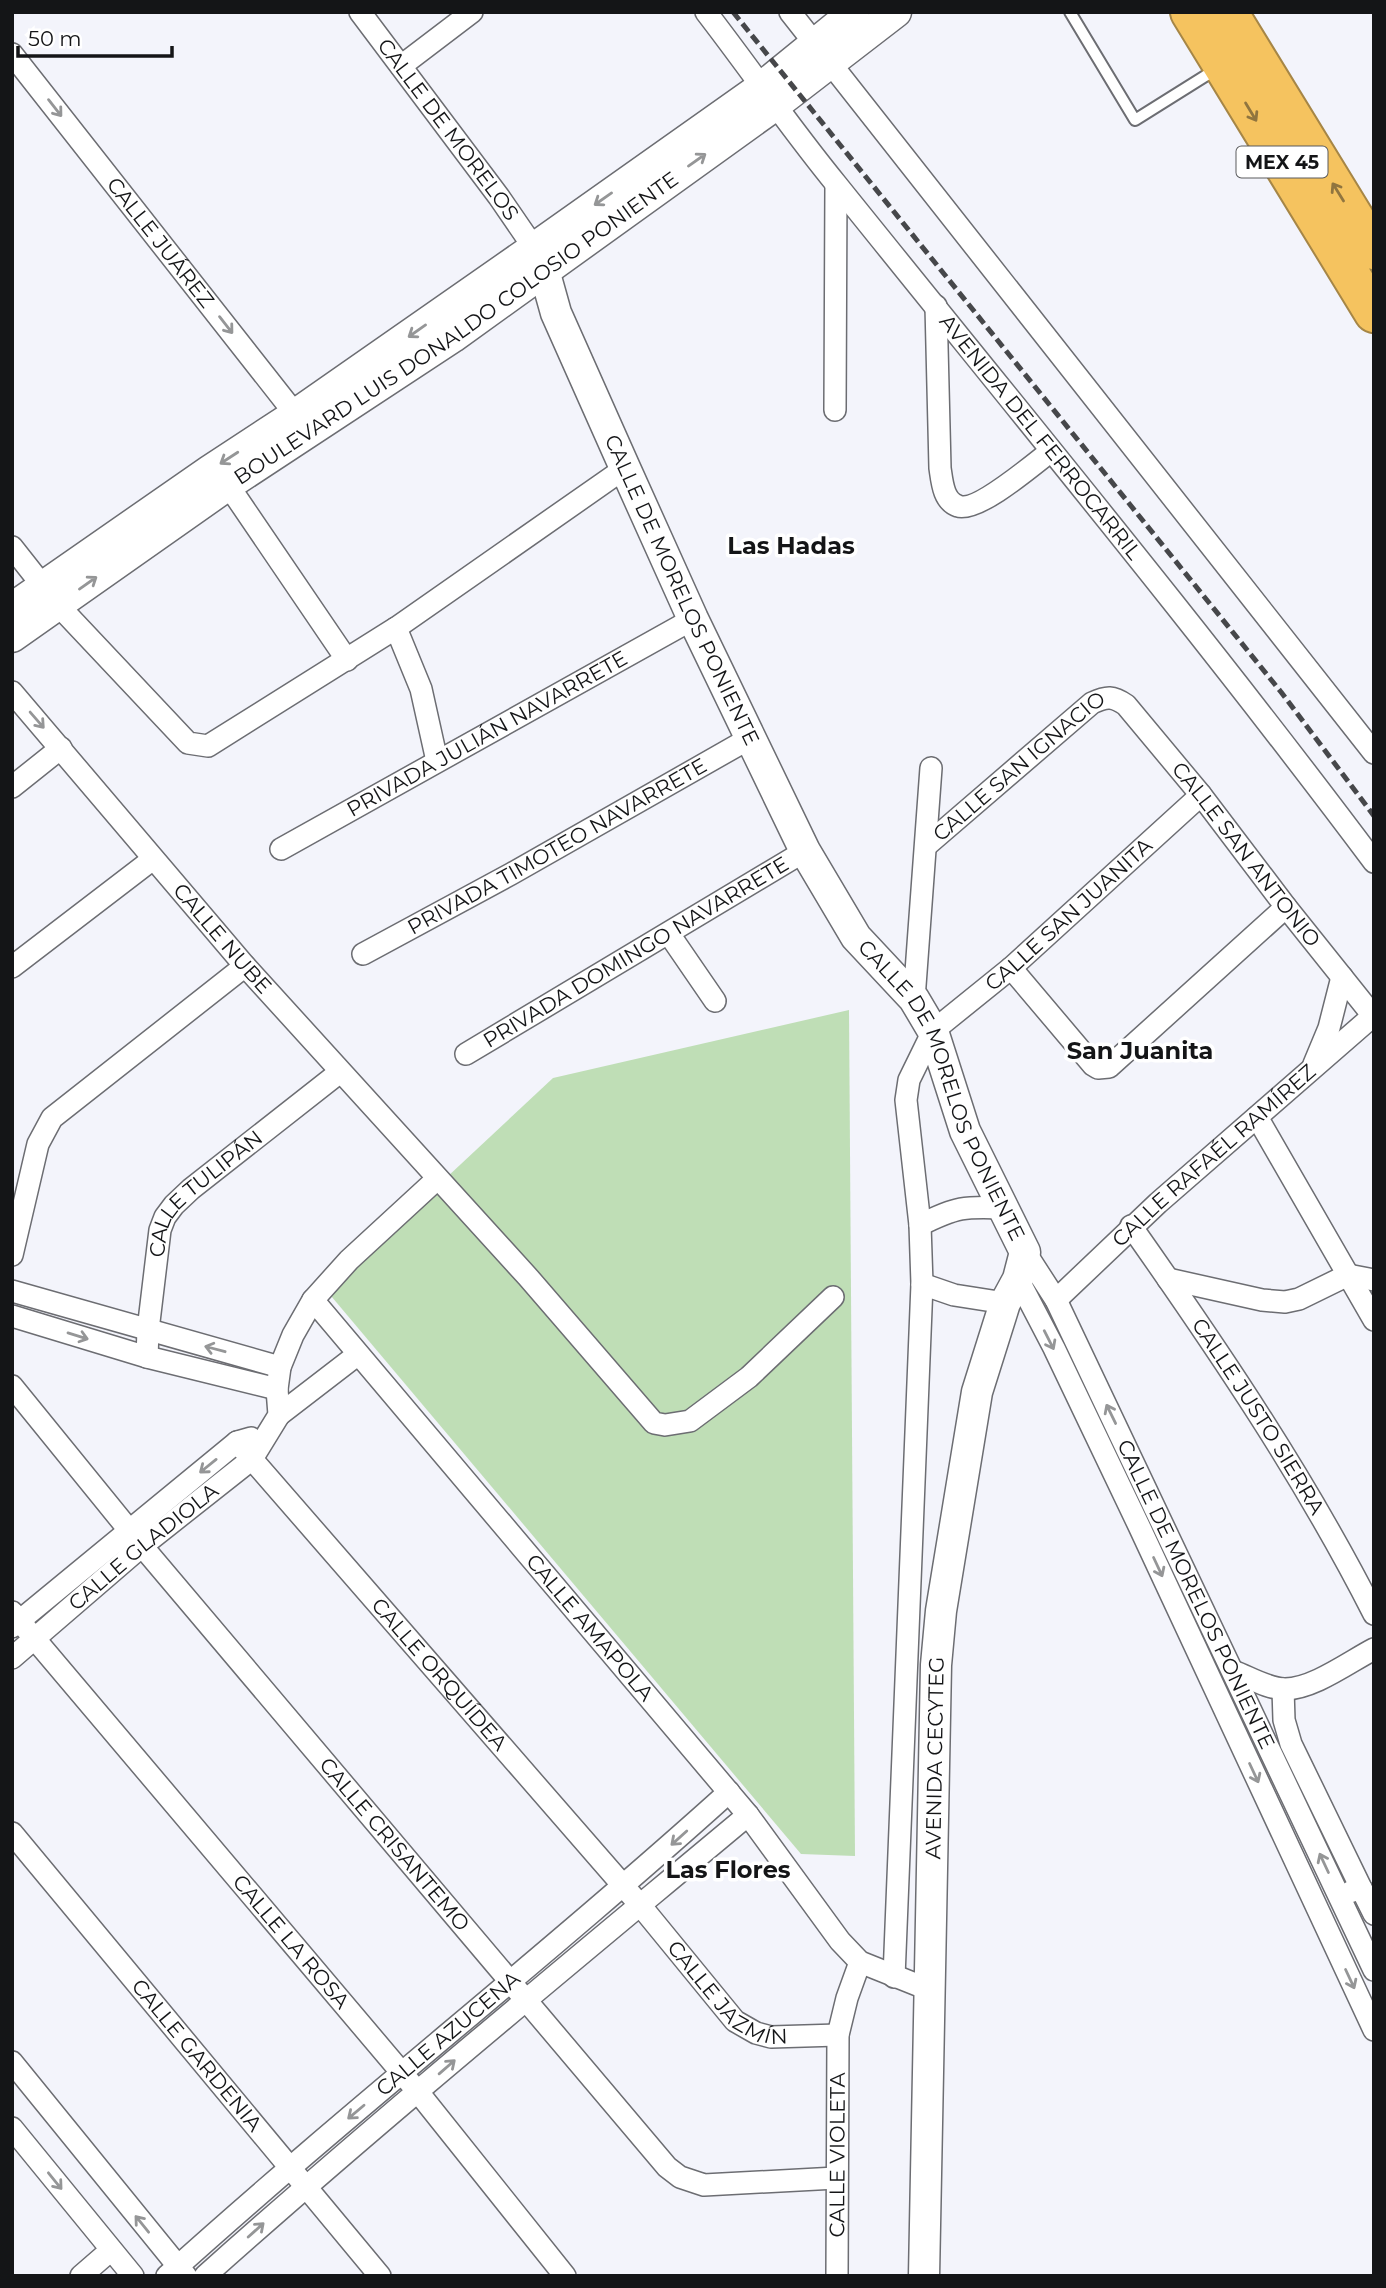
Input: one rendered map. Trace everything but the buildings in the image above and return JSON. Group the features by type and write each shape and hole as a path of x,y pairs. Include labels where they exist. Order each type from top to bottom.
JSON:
{"highway":[{"name":"MEX 45","path":"1190,12 1374,313"},
{"name":"MEX 45","path":"1227,12 1374,250"}],"street":[{"name":"CALLE DE MORELOS","path":"360,12 539,259"},
{"path":"401,66 472,12"},
{"name":"AVENIDA DEL FERROCARRIL","path":"706,12 836,185 936,306 1295,757 1374,862"},
{"path":"790,12 1374,753"},
{"name":"BOULEVARD LUIS DONALDO COLOSIO PONIENTE","path":"822,52 854,12"},
{"name":"BOULEVARD LUIS DONALDO COLOSIO PONIENTE","path":"12,637 50,595 302,423 453,337 539,259 769,96 822,52 896,12"},
{"name":"CALLE JUÁREZ","path":"12,54 302,423"},
{"path":"835,410 836,185"},
{"name":"CALLE DE MORELOS PONIENTE","path":"539,259 556,313 692,619 752,737 805,851 856,937 914,999 933,1031 965,1131 1004,1208 1016,1278 1054,1348 1139,1526 1374,2030"},
{"path":"936,306 940,468 942,486 948,499 955,505 967,508 988,497 1051,452"},
{"name":"BOULEVARD LUIS DONALDO COLOSIO PONIENTE","path":"12,608 50,595 228,485 302,423"},
{"path":"12,547 50,595 188,743 208,746 396,628 625,468"},
{"path":"228,485 347,660"},
{"name":"PRIVADA JULIÁN NAVARRETE","path":"281,849 692,619"},
{"path":"396,628 421,690 438,761"},
{"name":"CALLE NUBE","path":"12,692 245,966 527,1276 654,1423 666,1425 690,1421 749,1377 833,1297"},
{"name":"CALLE SAN ANTONIO","path":"1114,697 1126,705 1201,795 1286,908 1373,1016"},
{"name":"CALLE SAN IGNACIO","path":"927,845 1092,703 1114,697"},
{"name":"PRIVADA TIMOTEO NAVARRETE","path":"363,954 511,874 752,737"},
{"path":"12,787 61,748"},
{"path":"914,999 931,768"},
{"name":"CALLE SAN JUANITA","path":"933,1031 1011,968 1201,795"},
{"name":"PRIVADA DOMINGO NAVARRETE","path":"466,1054 805,851"},
{"path":"12,967 153,859"},
{"path":"1011,968 1093,1065 1098,1068 1109,1067 1286,908"},
{"path":"669,934 715,1001"},
{"path":"12,1255 38,1144 52,1118 245,966"},
{"path":"1312,1069 1329,1028 1342,977"},
{"name":"CALLE RAFAÉL RAMÍREZ","path":"1056,1300 1131,1226 1373,1016"},
{"path":"894,1977 922,1284 920,1225 906,1100 909,1080 933,1031"},
{"name":"CALLE TULIPÁN","path":"147,1357 160,1230 164,1217 191,1189 340,1072"},
{"path":"1257,1117 1374,1320"},
{"path":"279,1415 277,1389 280,1367 293,1335 313,1300 349,1261 437,1180"},
{"path":"920,1225 967,1206 1004,1208"},
{"name":"CALLE JUSTO SIERRA","path":"1131,1226 1281,1450 1347,1561 1374,1614"},
{"path":"1168,1279 1262,1300 1285,1302 1299,1299 1348,1275 1374,1280"},
{"path":"922,1284 986,1302 1016,1278"},
{"name":"CALLE DE MORELOS PONIENTE","path":"1016,1278 1056,1300 1374,1970"},
{"name":"AVENIDA CECYTEG","path":"924,2276 936,1665 941,1611 973,1413 1016,1278"},
{"path":"12,1291 280,1367"},
{"name":"CALLE AMAPOLA","path":"313,1300 748,1815 840,1941 860,1962 930,1990"},
{"path":"12,1317 147,1357 277,1389"},
{"name":"CALLE GLADIOLA","path":"15,1620 252,1459 279,1415 357,1355"},
{"name":"CALLE CRISANTEMO","path":"12,1386 136,1538 667,2167 680,2177 704,2185 836,2178"},
{"name":"CALLE GLADIOLA","path":"12,1658 237,1443 266,1433"},
{"name":"CALLE ORQUÍDEA","path":"237,1443 640,1906"},
{"path":"1139,1526 1160,1517"},
{"name":"CALLE LA ROSA","path":"15,1620 34,1639 418,2092 565,2276"},
{"path":"1233,1671 1283,1689 1311,1683 1374,1649"},
{"path":"1283,1689 1284,1720 1291,1744 1374,1914"},
{"path":"1287,1784 1306,1774"},
{"name":"CALLE AZUCENA","path":"177,2273 291,2167 510,1980 623,1888 729,1792"},
{"name":"CALLE AZUCENA","path":"205,2276 307,2185 526,1999 748,1815"},
{"name":"CALLE GARDENIA","path":"12,1833 380,2276"},
{"path":"1315,1906 1361,1888"},
{"name":"CALLE JAZMÍN","path":"640,1906 735,2021 756,2033 771,2037 838,2035"},
{"path":"838,2035 860,1962"},
{"name":"CALLE VIOLETA","path":"837,2276 838,2035"},
{"path":"12,2062 177,2273"},
{"path":"12,2128 133,2276"},
{"path":"81,2276 111,2250"}],"lane":[{"path":"1070,12 1135,120 1223,65"}],"green space":[{"path":"849,1010 855,1856 801,1854 326,1290 553,1078"}],"railway":[{"path":"733,12 1281,692 1374,816"}],"district":[{"name":"Las Hadas","path":"791,546"},
{"name":"San Juanita","path":"1140,1051"},
{"name":"Las Flores","path":"728,1870"}]}
